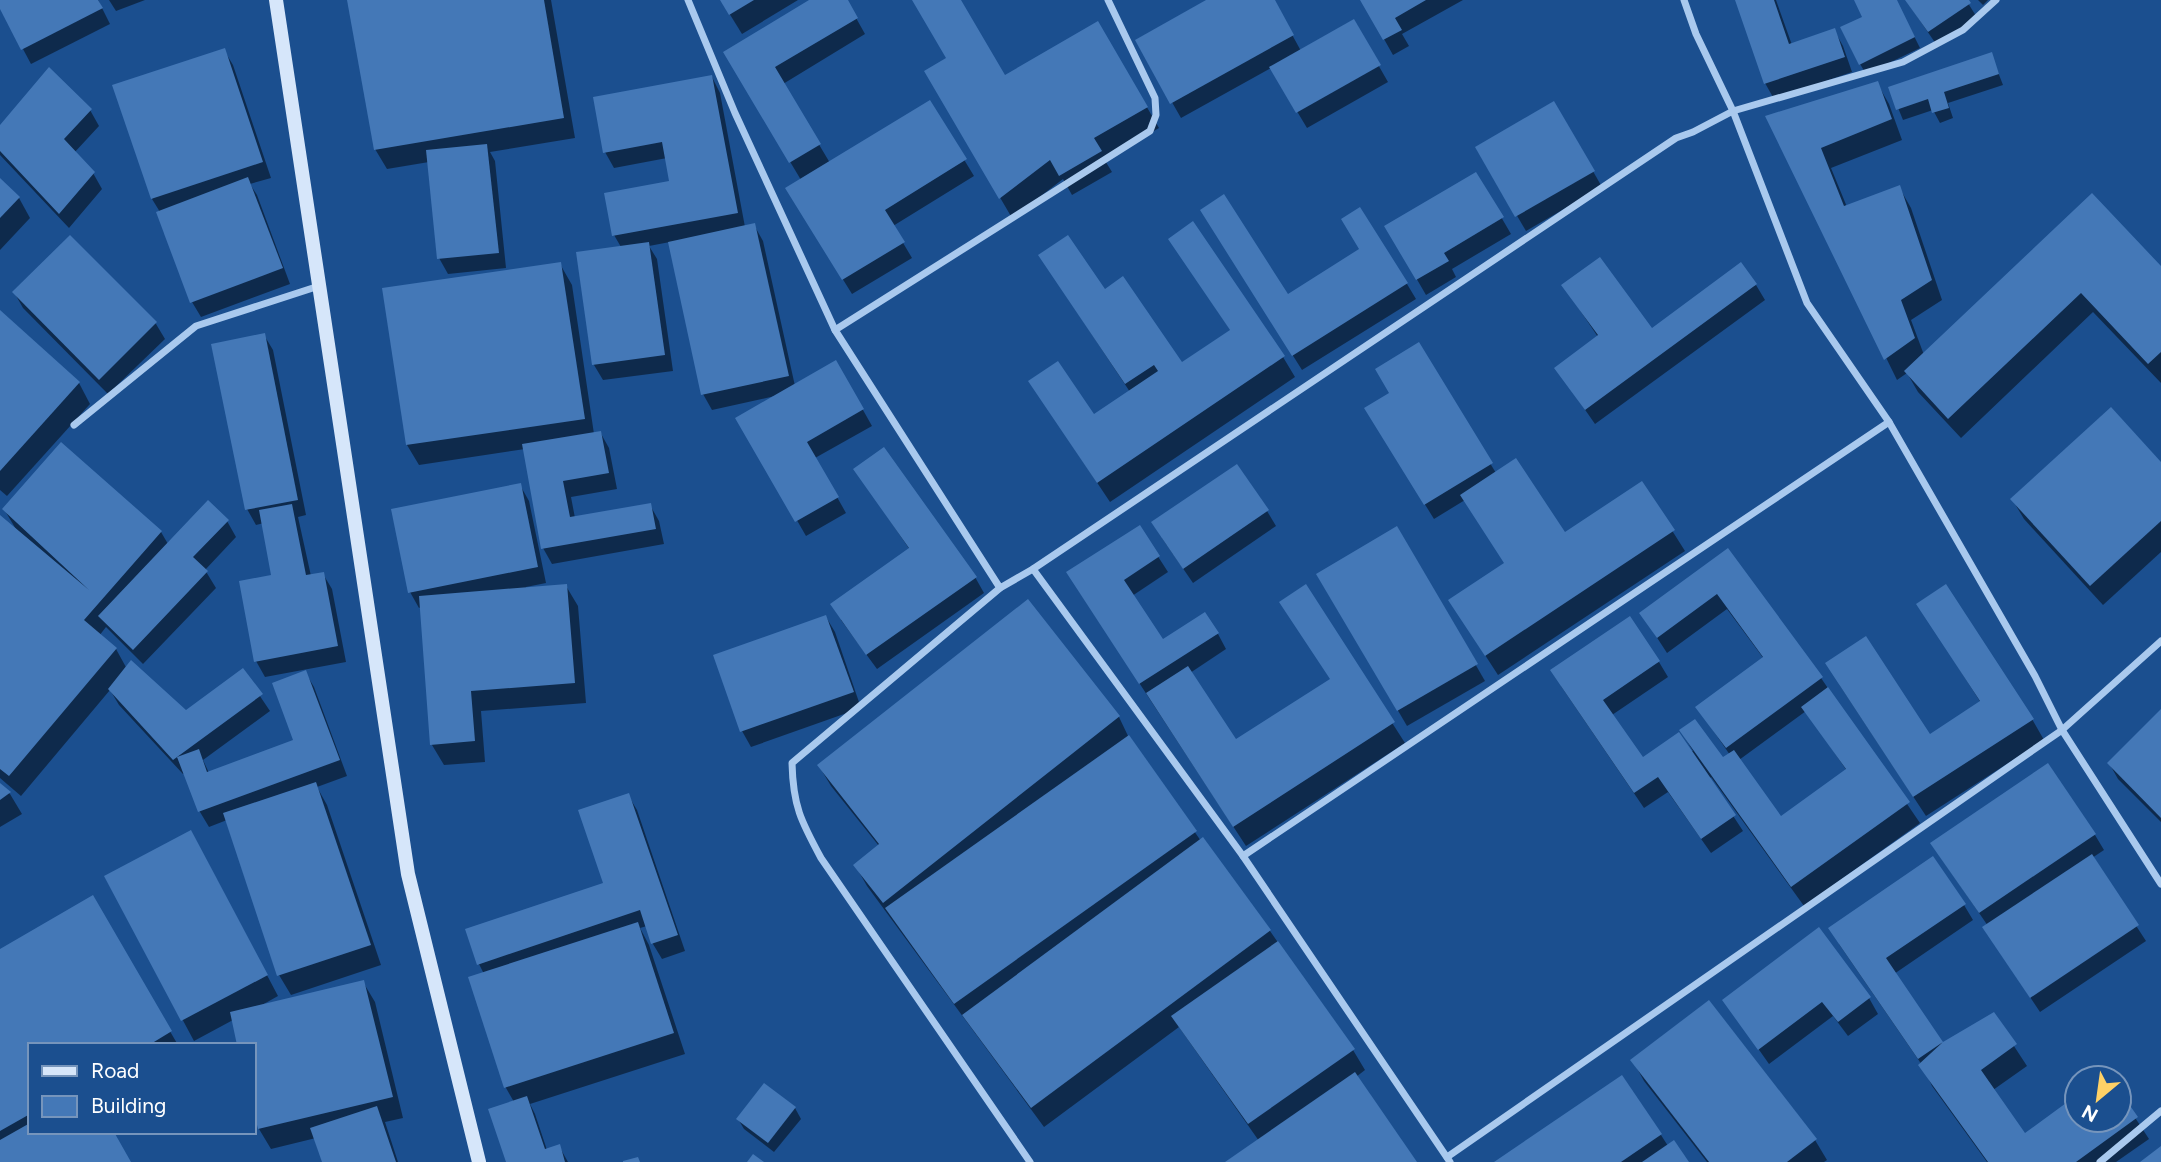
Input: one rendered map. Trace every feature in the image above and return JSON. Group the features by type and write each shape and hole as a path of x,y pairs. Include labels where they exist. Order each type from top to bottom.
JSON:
{"main road":[{"path":"276,0 408,874 479,1162"}],"street":[{"path":"688,0 735,113 835,330 1000,588"},
{"path":"835,330 1150,131 1156,115 1155,97 1108,0"},
{"path":"1685,0 1696,34 1732,111 1807,303 1889,422 2035,676 2062,730 2161,884"},
{"path":"1030,1162 821,858 800,820 793,787 792,764 1000,588 1033,569 1676,138 1732,111 1903,62 1962,30 1996,0"},
{"path":"74,425 196,326 320,286"},
{"path":"1243,856 1889,422"},
{"path":"1033,569 1243,856 1449,1159 2062,730 2161,641"},
{"path":"2099,1162 2161,1111"}],"building":[{"path":"0,0 98,0 103,8 21,50 0,9"},
{"path":"347,0 544,0 564,118 374,150"},
{"path":"720,0 754,0 729,15"},
{"path":"809,0 848,0 858,18 775,67 821,144 789,163 723,52"},
{"path":"912,0 961,0 1005,75 1098,21 1148,107 1094,138 1102,151 1059,176 1050,160 999,199 924,71 946,58"},
{"path":"1206,0 1275,0 1294,35 1170,104 1135,40"},
{"path":"1360,0 1426,0 1395,18 1402,30 1383,40"},
{"path":"1735,0 1774,0 1789,44 1835,28 1845,57 1764,84"},
{"path":"1854,0 1897,0 1915,37 1859,65 1840,27 1862,17"},
{"path":"1905,0 1969,0 1971,3 1928,32"},
{"path":"1354,19 1381,65 1296,113 1269,67"},
{"path":"225,48 263,162 151,199 112,85"},
{"path":"1992,52 1999,74 1944,92 1949,108 1932,113 1928,99 1896,110 1888,87"},
{"path":"49,67 92,109 64,139 95,172 59,214 0,151 0,125"},
{"path":"712,75 738,213 612,236 604,193 669,181 662,142 603,153 593,97"},
{"path":"1878,81 1892,119 1821,148 1844,206 1900,185 1932,280 1901,300 1915,338 1884,360 1765,116"},
{"path":"930,100 967,159 885,210 905,242 842,280 785,188"},
{"path":"1554,101 1595,171 1515,217 1475,147"},
{"path":"487,144 499,253 437,259 426,150"},
{"path":"1476,172 1504,217 1444,253 1449,261 1416,280 1384,226"},
{"path":"248,177 283,268 190,303 156,212"},
{"path":"0,178 20,197 0,218"},
{"path":"2092,193 2161,266 2161,352 2148,364 2081,293 1948,419 1904,371"},
{"path":"1224,194 1288,294 1359,249 1341,219 1360,207 1408,283 1292,356 1200,210"},
{"path":"1193,221 1285,356 1097,483 1028,381 1058,361 1094,414 1158,371 1154,365 1125,384 1038,255 1068,235 1105,289 1123,276 1182,362 1230,330 1168,239"},
{"path":"755,223 789,376 701,395 668,242"},
{"path":"70,235 157,322 99,380 12,292"},
{"path":"649,242 665,355 592,365 576,252"},
{"path":"1600,257 1652,328 1741,262 1757,284 1585,410 1554,368 1598,335 1561,285"},
{"path":"561,262 585,419 406,445 382,288"},
{"path":"0,310 80,382 0,471"},
{"path":"265,333 298,500 245,510 211,344"},
{"path":"1419,342 1493,463 1424,505 1364,408 1389,393 1375,369"},
{"path":"836,360 864,409 807,442 839,497 795,522 735,418"},
{"path":"2111,407 2161,462 2161,521 2090,586 2010,499"},
{"path":"601,431 609,473 563,481 570,517 651,503 656,529 541,549 522,444"},
{"path":"61,442 162,531 84,620 117,648 9,776 0,769 0,515 89,590 2,509"},
{"path":"884,447 977,577 866,655 830,604 909,548 853,469"},
{"path":"1516,458 1565,532 1642,481 1675,530 1485,656 1448,600 1504,563 1460,495"},
{"path":"1237,464 1269,510 1183,569 1151,522"},
{"path":"521,483 538,567 408,593 391,509"},
{"path":"208,500 229,520 193,557 208,571 133,650 98,616"},
{"path":"292,504 306,575 324,572 338,646 254,662 239,581 271,575 259,510"},
{"path":"1140,525 1160,556 1124,580 1163,639 1205,612 1219,633 1139,684 1066,572"},
{"path":"1397,526 1478,664 1397,711 1316,574"},
{"path":"1728,548 1823,677 1726,748 1695,707 1763,657 1717,594 1657,638 1639,613"},
{"path":"567,584 575,683 471,691 475,741 430,745 419,596"},
{"path":"1306,584 1395,722 1233,827 1146,693 1188,666 1236,739 1330,679 1279,602"},
{"path":"1946,584 2034,719 1913,797 1825,663 1866,636 1930,734 1980,701 1916,604"},
{"path":"1028,599 1120,716 883,903 853,865 879,844 817,765"},
{"path":"826,615 854,692 740,732 713,655"},
{"path":"1630,616 1660,661 1603,700 1643,757 1679,732 1736,815 1701,839 1658,777 1634,793 1550,670"},
{"path":"131,660 186,710 243,668 263,694 173,760 108,689"},
{"path":"306,670 340,760 198,812 177,757 199,749 207,772 293,740 272,683"},
{"path":"1828,687 1910,802 1791,887 1679,730 1695,719 1723,757 1734,750 1781,816 1846,769 1801,707"},
{"path":"2161,709 2161,818 2107,763"},
{"path":"1129,735 1197,831 954,1004 885,908"},
{"path":"2048,763 2096,834 1979,913 1930,843"},
{"path":"316,782 371,945 277,976 223,813"},
{"path":"0,783 11,792 0,800"},
{"path":"629,793 678,935 651,944 640,910 477,965 465,929 603,883 578,810"},
{"path":"191,830 268,975 181,1021 104,876"},
{"path":"1203,837 1271,930 1031,1108 962,1015"},
{"path":"2092,854 2139,925 2030,998 1982,927"},
{"path":"1933,856 1966,904 1886,958 1943,1042 1918,1059 1828,928"},
{"path":"93,895 172,1031 152,1043 28,1043 28,1115 0,1131 0,949"},
{"path":"638,922 674,1033 504,1088 468,977"},
{"path":"1819,927 1871,997 1838,1022 1822,1002 1758,1050 1722,1000"},
{"path":"1278,941 1355,1049 1248,1124 1171,1016"},
{"path":"364,980 393,1097 258,1129 256,1043 237,1043 230,1012"},
{"path":"1709,1000 1817,1139 1787,1162 1709,1162 1630,1060"},
{"path":"1994,1012 2017,1044 1981,1070 2025,1133 2063,1105 2063,1134 2115,1134 2076,1162 1988,1162 1918,1065 1943,1042"},
{"path":"1355,1072 1417,1162 1225,1162"},
{"path":"1622,1075 1662,1134 1621,1162 1494,1162"},
{"path":"764,1083 796,1107 768,1143 736,1119"},
{"path":"527,1096 545,1149 560,1144 565,1162 506,1162 488,1109"},
{"path":"377,1106 396,1162 322,1162 310,1128"},
{"path":"28,1124 28,1134 115,1134 131,1162 0,1162 0,1140"},
{"path":"1674,1140 1689,1162 1642,1162"},
{"path":"2161,1146 2161,1162 2140,1162"},
{"path":"753,1154 764,1162 747,1162"},
{"path":"638,1157 640,1162 623,1162 623,1161"}]}
